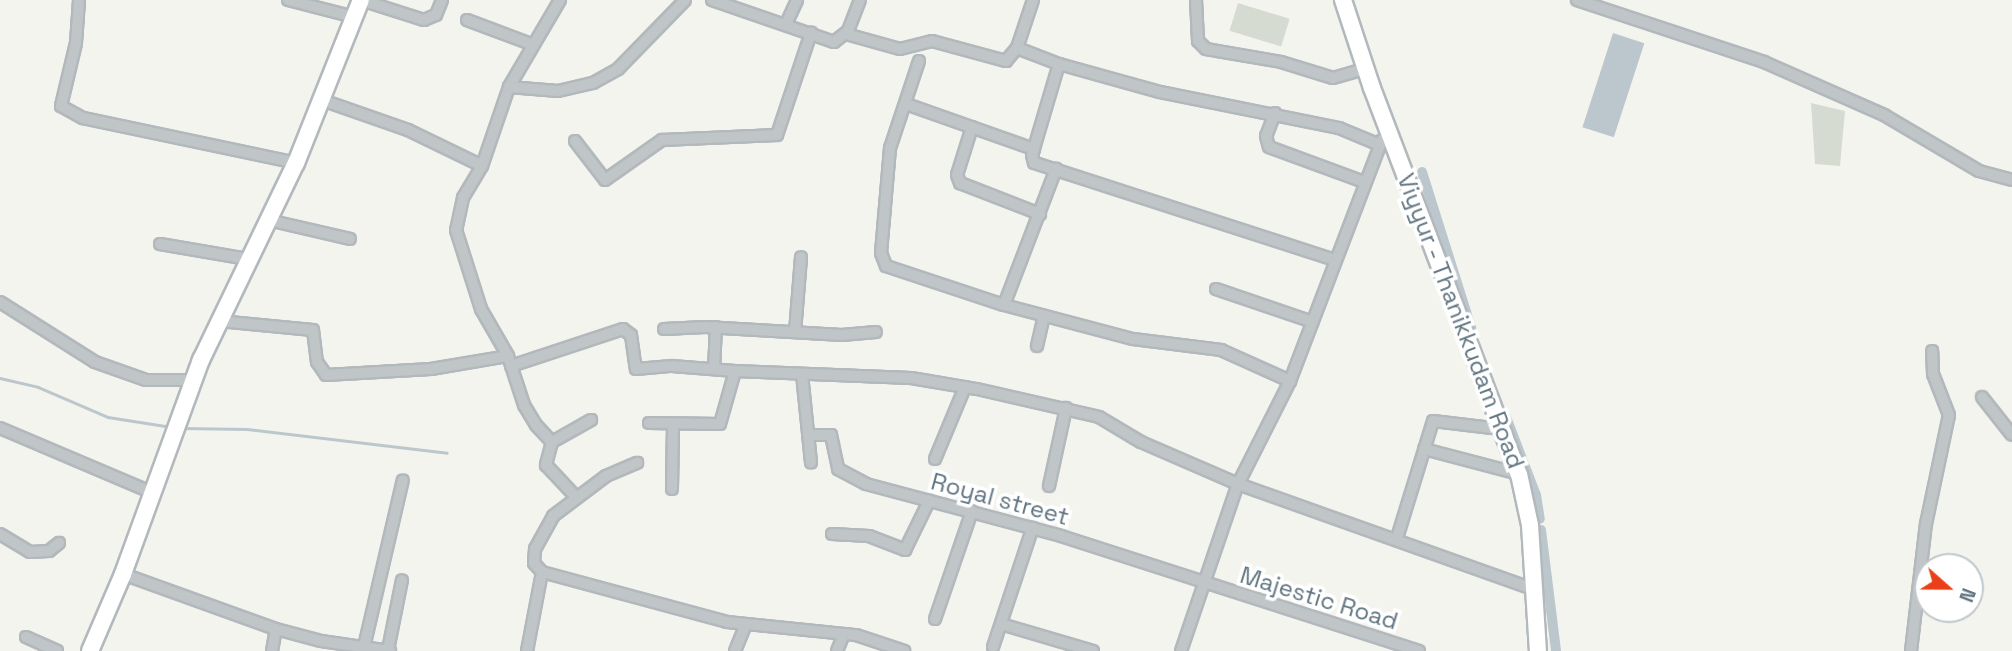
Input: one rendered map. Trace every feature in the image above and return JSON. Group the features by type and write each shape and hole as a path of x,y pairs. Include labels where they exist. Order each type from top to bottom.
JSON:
{"main road":[{"path":"90,651 123,574 193,380 248,259 296,163 361,0"},
{"name":"Viyyur - Thanikkudam Road","path":"1343,0 1365,69 1519,474 1530,525 1538,651"}],"street":[{"path":"79,0 76,43 61,106 83,118 296,163"},
{"path":"288,0 354,17"},
{"path":"361,0 424,20 436,15 442,0"},
{"path":"552,442 524,405 510,361 481,309 456,230 463,198 482,166 509,88 531,44 560,0"},
{"path":"509,88 558,91 593,83 618,69 685,0"},
{"path":"712,0 834,42 846,34 860,0"},
{"path":"786,24 797,0"},
{"path":"846,34 900,49 932,41 1006,61 1017,48 1033,0"},
{"path":"1196,0 1198,41 1206,49 1281,62 1333,78 1365,69"},
{"path":"1577,0 1764,62 1884,115 1979,171 2012,180"},
{"path":"467,20 531,44"},
{"path":"575,141 605,180 662,140 777,135 783,128 811,33"},
{"path":"1017,48 1059,64 1160,92 1339,128 1380,145"},
{"path":"919,61 906,104 896,121 890,148 884,262 889,268 1004,305 1133,339 1221,351 1290,381"},
{"path":"1059,64 1034,149 1034,163 1335,260"},
{"path":"322,100 408,130 482,166"},
{"path":"906,104 1034,149"},
{"path":"1275,113 1266,136 1269,147 1364,182"},
{"path":"972,127 958,169 960,183 1040,214"},
{"path":"1181,651 1207,585 1238,484 1290,381 1364,182 1387,128"},
{"path":"1004,305 1056,169"},
{"path":"268,220 350,239"},
{"path":"160,244 248,259"},
{"path":"795,332 801,257"},
{"path":"1216,289 1313,322"},
{"path":"0,302 95,362 155,381 193,380"},
{"path":"1037,346 1044,316"},
{"path":"219,321 313,330 317,362 327,375 510,361 623,329 631,335 636,369 715,369 911,378 965,387 1099,417 1141,442 1238,484 1397,538 1533,589"},
{"path":"715,369 716,327"},
{"path":"664,329 716,327 795,332 876,332"},
{"path":"1910,651 1926,524 1950,415 1933,374 1932,351"},
{"path":"649,423 720,424 735,371"},
{"path":"802,374 811,463"},
{"path":"935,459 965,387"},
{"path":"1982,397 2012,435"},
{"path":"1049,486 1066,408"},
{"path":"1397,538 1435,419 1502,429"},
{"path":"575,496 546,465 552,442 591,420"},
{"path":"672,489 673,424"},
{"path":"0,428 153,493"},
{"name":"Royal street","path":"808,436 831,435 843,474 929,501 1033,527 1207,585"},
{"path":"1424,449 1519,474"},
{"path":"637,463 575,496 553,516 535,549 534,563 541,572 746,624 843,636 856,635 904,651"},
{"path":"364,647 403,480"},
{"path":"832,534 869,536 905,550 929,501"},
{"path":"935,620 972,511"},
{"path":"993,647 1033,527"},
{"path":"0,534 30,552 49,551 59,543"},
{"path":"527,651 541,572"},
{"path":"123,574 276,629 338,647 389,651 402,580"},
{"name":"Majestic Road","path":"1207,585 1419,651"},
{"path":"735,651 746,624"},
{"path":"1001,624 1093,651"},
{"path":"272,651 276,629"},
{"path":"837,651 843,636"},
{"path":"26,638 57,651"}],"shaded area":[{"path":"1238,3 1290,19 1281,47 1230,31"},
{"path":"1613,33 1644,43 1614,137 1582,127"},
{"path":"1811,103 1845,111 1840,166 1815,164"}],"waterway":[{"path":"1422,172 1472,331"},
{"path":"0,378 38,387 108,417 171,427"},
{"path":"1506,417 1536,495 1540,519"},
{"path":"181,428 247,429 447,453"},
{"path":"1541,530 1556,651"}]}
